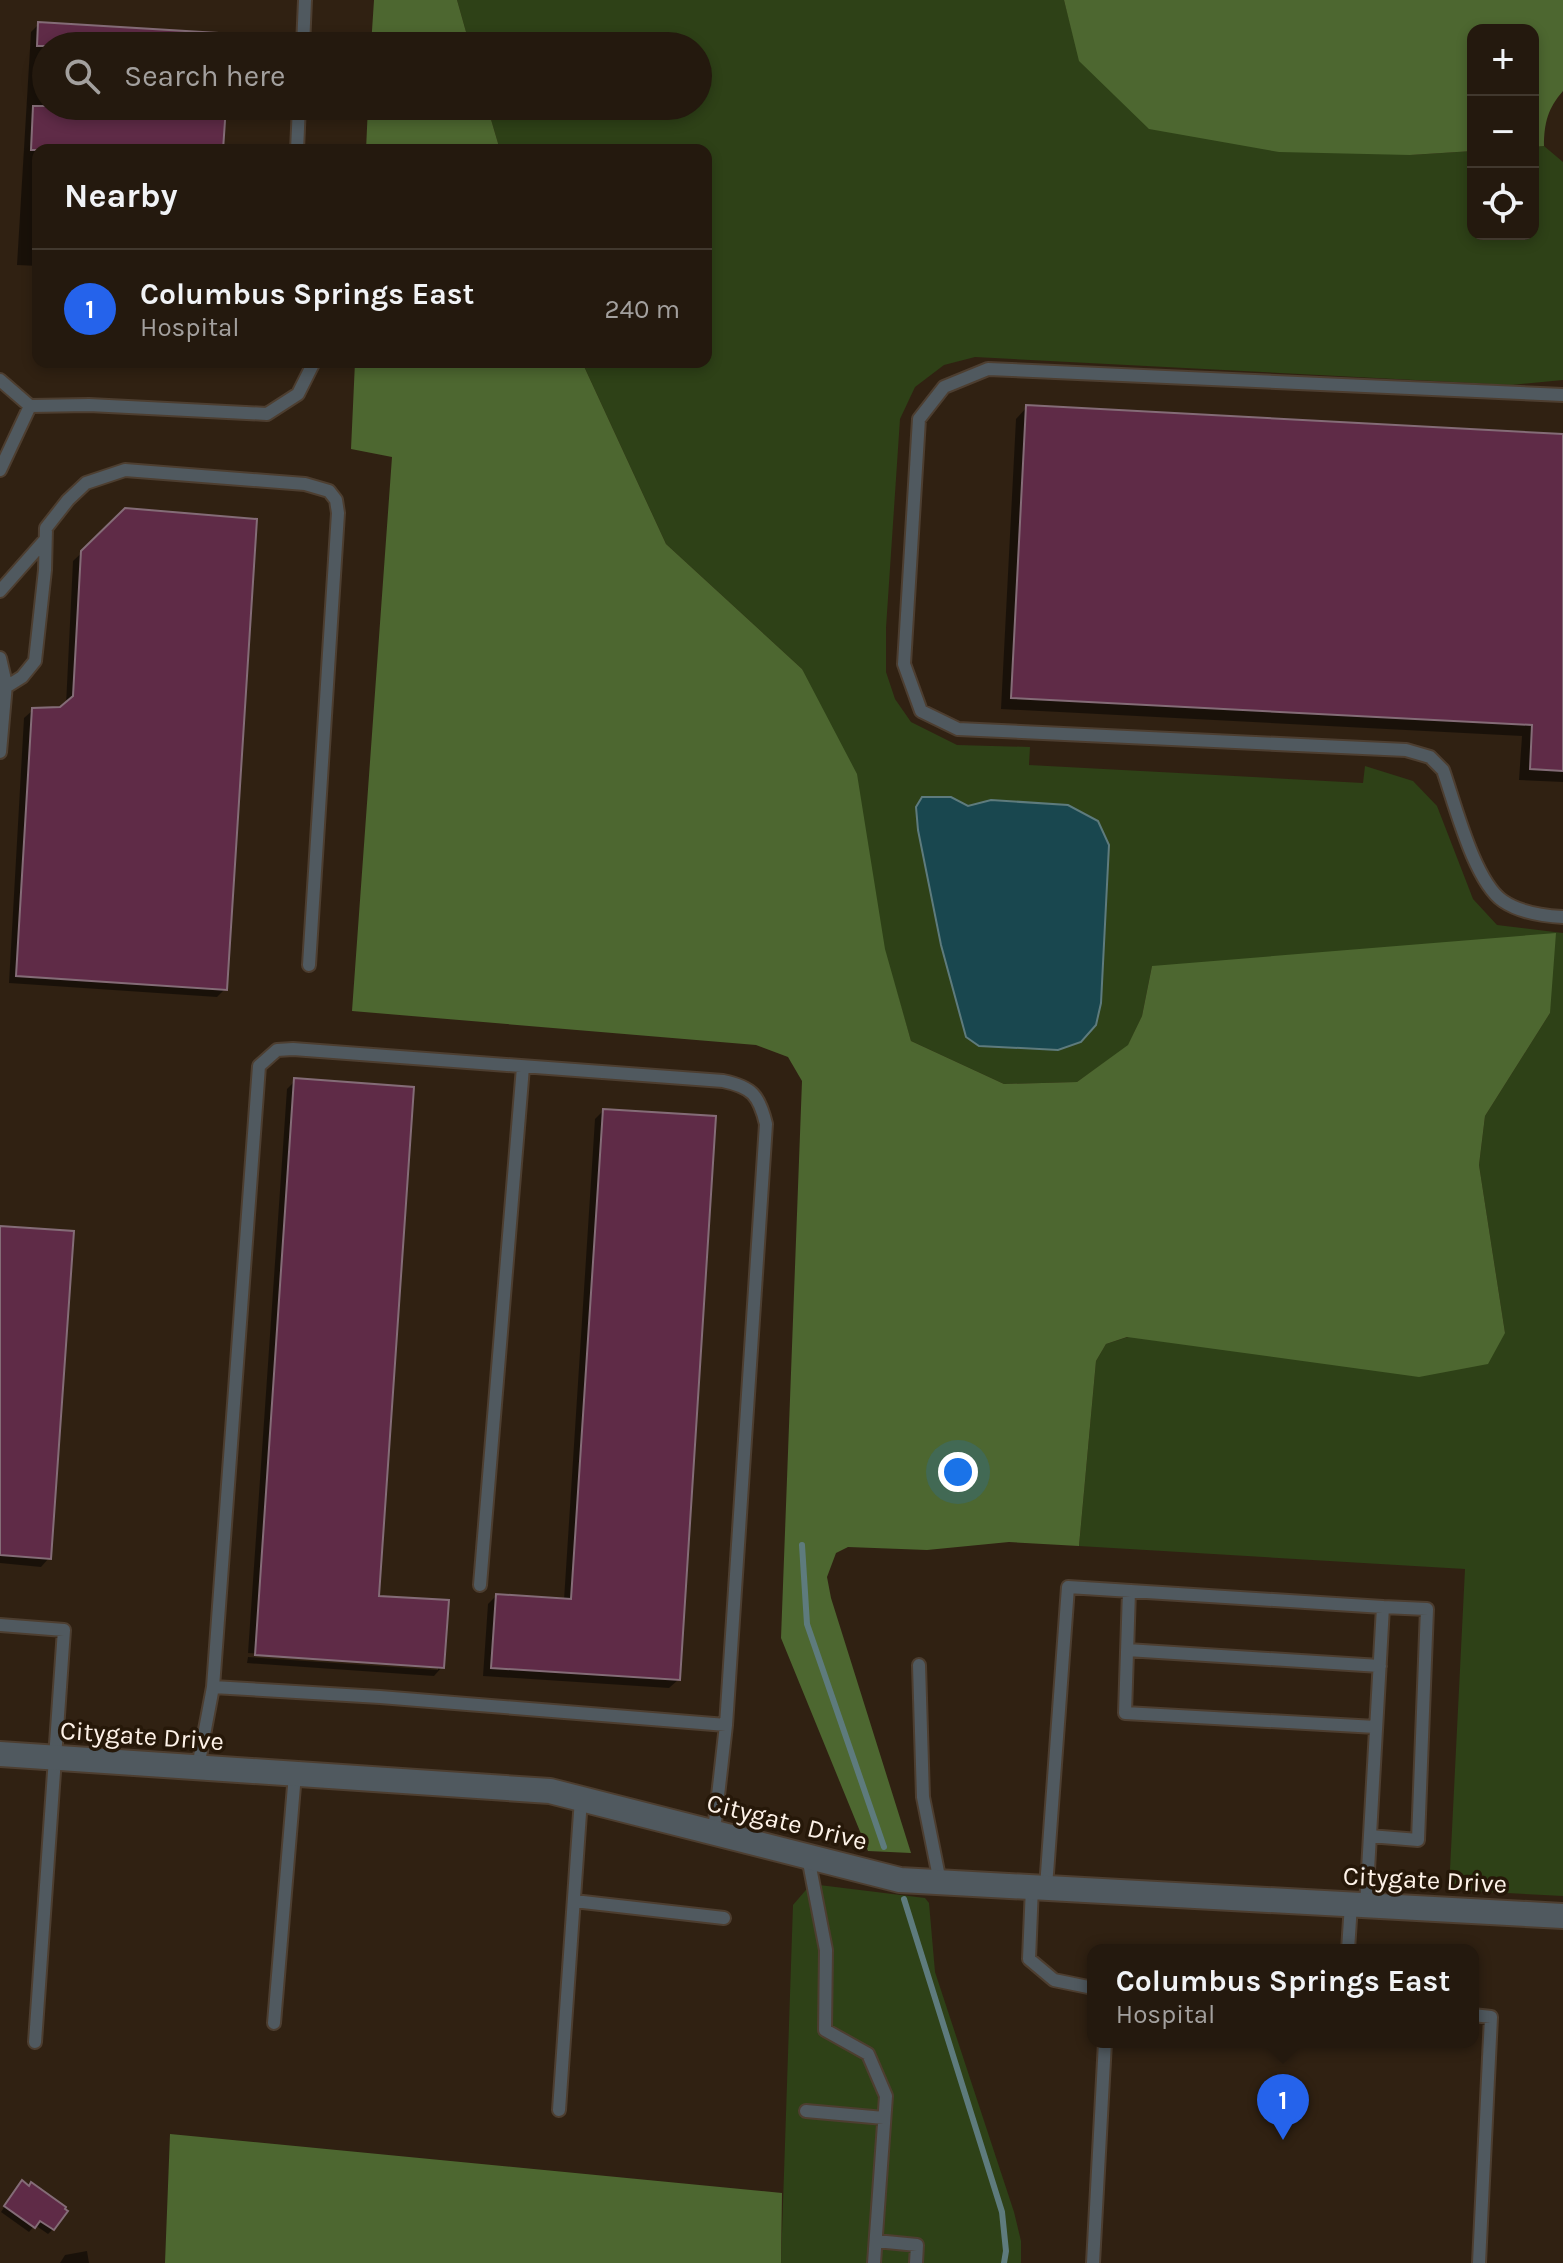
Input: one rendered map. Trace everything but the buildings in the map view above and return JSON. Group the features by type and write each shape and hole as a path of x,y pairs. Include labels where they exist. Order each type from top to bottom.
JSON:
{"street":[{"name":"Citygate Drive","path":"0,1754 550,1791 900,1880 1563,1916"}],"lane":[{"path":"304,32 305,0"},
{"path":"297,144 298,120"},
{"path":"0,380 30,406 89,405 267,414 298,394 311,368"},
{"path":"1563,395 988,369 944,387 919,419 904,664 921,711 958,729 1406,750 1430,757 1443,770 1481,875 1503,901 1543,916 1563,917"},
{"path":"0,470 30,406"},
{"path":"6,687 22,677 35,661 45,570 46,528 86,483 125,470 305,484 329,491 336,500 338,513 309,965"},
{"path":"0,591 45,540"},
{"path":"0,658 6,687 0,752"},
{"path":"198,1767 213,1687 259,1066 277,1050 293,1049 723,1081 742,1085 754,1094 766,1124 726,1725 714,1831"},
{"path":"480,1585 523,1067"},
{"path":"1087,1987 1054,1980 1029,1959 1039,1887 1068,1587 1427,1609 1418,1840 1370,1836"},
{"path":"1129,1591 1125,1713 1376,1727"},
{"path":"1349,1944 1370,1836 1383,1607"},
{"path":"0,1625 64,1630 35,2042"},
{"path":"1127,1650 1380,1666"},
{"path":"919,1665 923,1797 940,1882"},
{"path":"213,1687 726,1725"},
{"path":"274,2023 295,1774"},
{"path":"559,2110 581,1799"},
{"path":"808,1856 826,1950 825,2030 868,2054 886,2096 874,2263"},
{"path":"574,1901 724,1918"},
{"path":"1479,2016 1491,2017 1479,2263"},
{"path":"1093,2263 1105,2048"},
{"path":"806,2111 884,2118"},
{"path":"876,2241 917,2245 916,2263"}],"green space":[{"path":"374,0 457,0 466,32 372,32"},
{"path":"457,0 1064,0 1080,61 1410,155 1467,151 1467,240 1539,240 1539,146 1544,146 1563,162 1563,380 1511,385 975,357 944,365 915,387 900,419 886,628 886,672 895,699 911,722 957,745 1030,747 1029,765 1363,783 1365,766 1413,781 1437,806 1473,899 1497,925 1563,933 1563,1896 1449,1890 1465,1569 1079,1546 1096,1361 1106,1344 1128,1337 1505,1333 1479,1165 1485,1116 1550,1013 1152,966 1142,1016 1128,1046 1077,1082 1004,1084 911,1041 802,669 666,544 585,368 712,368 712,144 498,144 491,120 712,120 712,32 466,32","holes":["923,797 951,797 968,806 991,800 1068,805 1098,821 1081,1042 1058,1050 979,1046"]},
{"path":"1064,0 1563,0 1563,91 1548,116 1544,146 1539,146 1539,24 1467,24 1467,151 1410,155 1279,152 1149,129 1079,61"},
{"path":"367,120 491,120 498,144 366,144"},
{"path":"355,368 585,368 666,544 802,669 857,774 885,949 911,1041 1004,1084 1077,1082 1128,1045 1142,1016 1152,966 1556,933 1550,1013 1485,1116 1479,1165 1505,1333 1488,1364 1419,1377 1127,1337 1106,1344 1096,1361 1079,1546 1009,1542 927,1550 848,1547 836,1553 827,1577 831,1598 911,1853 868,1851 781,1638 802,1081 788,1057 756,1045 352,1011 392,457 351,449"},
{"path":"811,1884 925,1898 929,1903 935,1972 1014,2212 1021,2241 1021,2263 781,2263 793,1905"},
{"path":"170,2134 782,2193 781,2263 165,2263"}],"water":[{"path":"922,797 951,797 968,806 991,800 1068,805 1098,821 1109,845 1101,1003 1096,1025 1081,1042 1058,1050 979,1046 966,1037 941,945 918,830 916,807"}],"waterway":[{"path":"802,1545 807,1624 884,1847"},
{"path":"904,1899 1002,2212 1006,2251 1004,2263"}],"place":[{"name":"Columbus Springs East","path":"1283,2140"}]}
